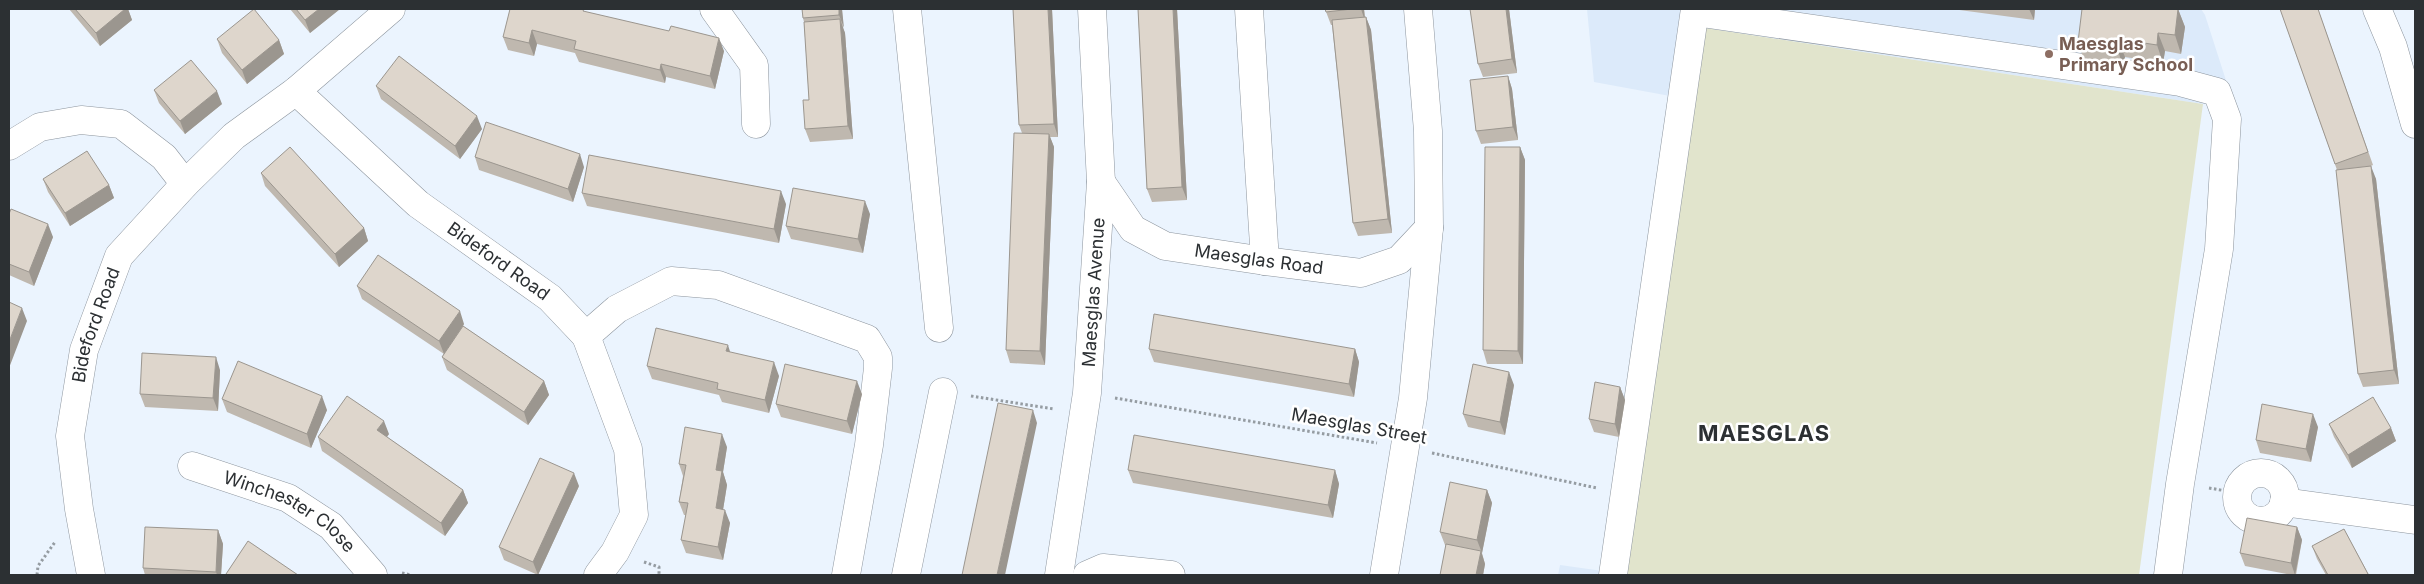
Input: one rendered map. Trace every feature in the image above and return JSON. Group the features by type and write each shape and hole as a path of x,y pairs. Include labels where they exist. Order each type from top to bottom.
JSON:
{"street":[{"name":"Bideford Road","path":"91,575 79,509 70,436 84,350 119,256 185,184 234,136 296,91 391,9"},
{"path":"714,9 754,65 756,124"},
{"path":"907,9 939,328"},
{"name":"Maesglas Avenue","path":"1059,575 1085,403 1101,182 1092,9"},
{"path":"1249,9 1265,261"},
{"path":"1384,575 1412,398 1429,228 1428,131 1418,9"},
{"path":"2377,9 2393,47 2415,124"},
{"path":"1613,575 1695,10 2180,82 2217,92 2227,119 2219,249 2180,484 2168,575"},
{"name":"Bideford Road","path":"296,91 418,204 550,298 586,336 628,449 634,515 615,552 598,575"},
{"path":"9,146 40,127 81,120 121,124 164,157 185,184"},
{"name":"Maesglas Road","path":"1101,182 1133,229 1165,246 1265,261 1361,273 1400,260 1429,228"},
{"path":"586,336 617,309 671,281 718,285 867,339 878,357 878,368 869,445 846,575"},
{"path":"906,575 942,392"},
{"name":"Winchester Close","path":"192,466 288,498 331,526 373,575"},
{"path":"2284,502 2415,520"},
{"path":"1087,575 1103,568 1171,575"}],"path":[{"name":"Maesglas Street","path":"942,392 1085,403 1405,447 1625,494"}],"shaded area":[{"name":"Maesglas Primary School","path":"1587,9 2201,9 2205,15 2231,96 2203,104 1699,27 1681,98 1594,82"},
{"path":"1560,565 1610,572 1630,575 1558,575"}],"green space":[{"path":"1699,27 2203,104 2139,575 1630,575 1610,572"}],"building":[{"path":"75,9 125,9 96,33"},
{"path":"254,9 279,40 242,70 217,39"},
{"path":"296,9 319,9 305,20"},
{"path":"510,9 584,9 583,11 669,31 671,26 719,38 710,76 661,64 660,70 574,49 576,41 532,30 529,43 503,37"},
{"path":"802,9 839,9 839,15 803,18"},
{"path":"1013,9 1048,9 1054,124 1019,125"},
{"path":"1138,9 1173,9 1182,187 1147,189"},
{"path":"1325,9 1352,9 1326,12"},
{"path":"1470,9 1506,9 1512,59 1478,64"},
{"path":"2082,9 2178,9 2175,35 2158,33 2157,45 2118,39 2117,48 2078,42"},
{"path":"2280,9 2318,9 2368,152 2335,164"},
{"path":"1366,17 1388,219 1353,223 1332,20"},
{"path":"840,19 848,126 805,129 803,100 809,100 804,22"},
{"path":"399,56 477,116 455,146 376,86"},
{"path":"191,60 217,91 180,121 154,90"},
{"path":"1508,76 1513,127 1476,131 1470,80"},
{"path":"486,122 580,154 568,189 475,157"},
{"path":"1014,133 1049,134 1040,351 1006,350"},
{"path":"290,147 364,228 335,254 261,173"},
{"path":"1485,147 1520,147 1518,351 1483,350"},
{"path":"87,151 109,185 65,213 43,179"},
{"path":"589,155 781,191 774,229 582,193"},
{"path":"2371,166 2394,370 2358,374 2336,170"},
{"path":"793,188 865,201 858,239 786,226"},
{"path":"11,209 48,224 29,272 9,264 9,214"},
{"path":"378,255 460,311 439,341 357,286"},
{"path":"9,302 22,308 9,342"},
{"path":"1154,314 1355,349 1349,384 1149,349"},
{"path":"463,326 544,381 524,412 442,357"},
{"path":"656,328 728,345 726,351 774,362 765,400 717,389 718,383 647,366"},
{"path":"142,353 216,357 213,398 140,394"},
{"path":"238,361 322,396 307,434 222,399"},
{"path":"785,364 857,381 847,421 776,404"},
{"path":"1473,364 1509,372 1500,422 1463,414"},
{"path":"1595,382 1620,387 1615,424 1589,419"},
{"path":"347,396 384,421 377,430 463,490 441,523 318,437"},
{"path":"2373,397 2391,428 2348,455 2329,424"},
{"path":"998,403 1033,410 997,575 962,575"},
{"path":"2262,404 2313,414 2306,449 2256,440"},
{"path":"685,427 722,434 716,470 722,471 716,508 725,510 718,547 681,540 688,503 679,502 686,465 679,464"},
{"path":"1134,435 1335,470 1328,505 1128,470"},
{"path":"540,458 574,473 533,562 499,547"},
{"path":"1450,482 1487,490 1477,540 1440,532"},
{"path":"2247,518 2297,527 2291,563 2240,553"},
{"path":"145,527 218,530 216,572 143,568"},
{"path":"2344,529 2368,574 2328,575 2312,546"},
{"path":"248,541 298,575 226,574"},
{"path":"1446,544 1481,551 1476,575 1440,575"}],"place":[{"name":"Maesglas Primary School","path":"2049,54"}],"district":[{"name":"MAESGLAS","path":"1764,433"}]}
